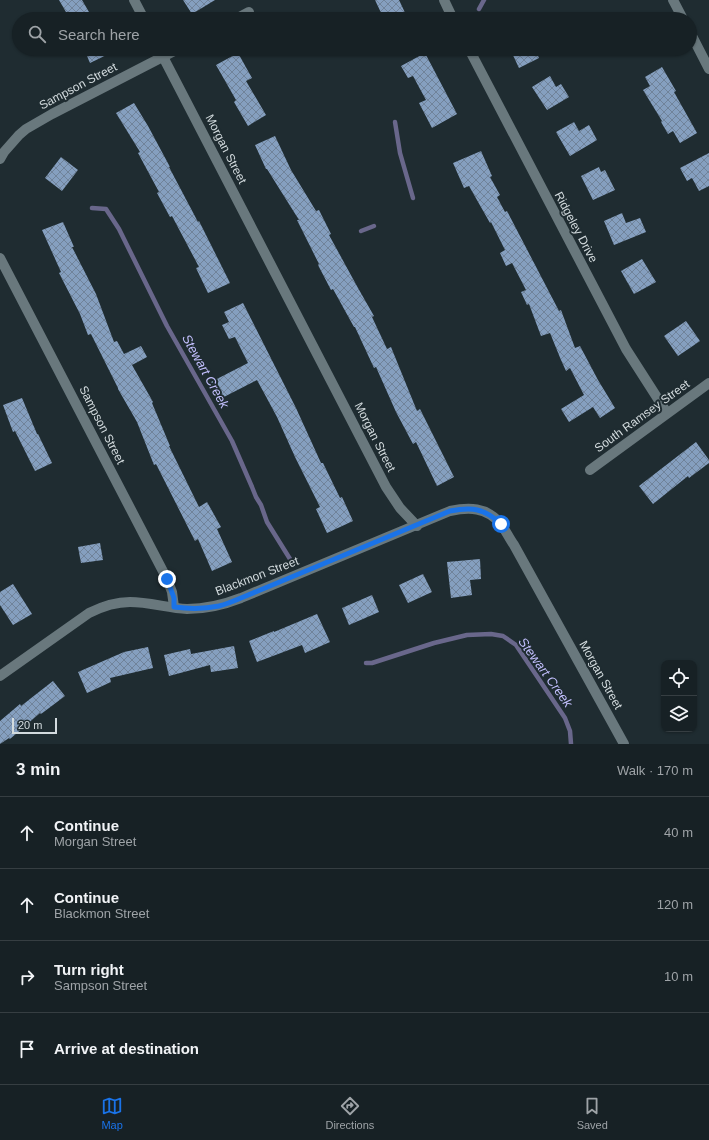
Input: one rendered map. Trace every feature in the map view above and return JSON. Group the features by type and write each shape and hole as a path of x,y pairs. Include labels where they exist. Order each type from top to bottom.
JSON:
{"street":[{"path":"134,0 140,12"},
{"path":"444,0 450,12"},
{"path":"673,0 679,12"},
{"path":"697,46 709,69"},
{"name":"Sampson Street","path":"0,159 4,152 26,129 156,56"},
{"name":"Morgan Street","path":"163,56 386,488 400,508 417,526 450,511 464,508 471,508 484,512 496,519 501,524 624,744"},
{"name":"Ridgeley Drive","path":"473,56 626,349 667,413"},
{"name":"Sampson Street","path":"0,258 167,579 174,598 174,607"},
{"name":"South Ramsey Street","path":"590,470 709,383"},
{"name":"Blackmon Street","path":"0,676 89,613 97,609 116,603 130,602 187,609 220,606 417,526"}],"building":[{"path":"59,0 82,0 89,12 66,12"},
{"path":"183,0 215,0 195,12 191,12"},
{"path":"375,0 399,0 405,12 381,12"},
{"path":"87,56 104,56 90,63"},
{"path":"232,56 240,56 252,78 246,81 266,115 248,126 234,102 236,100 216,65"},
{"path":"419,56 427,56 457,114 432,128 419,103 426,100 413,76 408,78 401,66"},
{"path":"513,56 538,56 539,58 519,68"},
{"path":"662,67 697,133 680,143 673,131 668,134 661,122 662,121 643,90 650,86 645,77"},
{"path":"550,76 556,87 561,84 569,97 547,110 532,87"},
{"path":"134,103 148,126 198,222 199,221 230,283 208,293 196,268 199,267 172,216 170,217 157,193 159,192 138,153 140,152 116,113"},
{"path":"574,122 579,131 589,125 597,140 570,156 556,132"},
{"path":"275,136 291,170 316,211 319,210 331,234 329,235 374,316 372,317 387,349 391,347 417,411 420,409 454,477 437,486 416,442 413,444 396,412 376,367 374,368 355,327 333,289 331,290 318,265 319,264 297,220 299,220 266,169 255,145"},
{"path":"481,151 492,176 490,177 500,195 497,197 505,212 507,211 559,311 561,310 575,348 580,346 615,408 600,418 593,407 569,422 561,409 584,395 570,368 566,371 550,333 541,336 529,304 527,305 521,292 526,290 512,263 506,266 500,253 505,250 491,222 490,223 469,186 464,188 453,163"},
{"path":"709,153 709,186 699,191 692,178 687,181 680,168"},
{"path":"61,157 78,170 62,191 45,178"},
{"path":"599,167 601,172 605,170 615,190 593,200 581,176"},
{"path":"622,213 626,223 640,218 646,232 614,245 604,221"},
{"path":"63,222 74,247 72,247 96,294 114,342 117,341 124,354 141,346 147,357 132,365 153,402 152,403 169,446 199,507 207,502 221,527 217,529 232,562 212,571 198,539 195,541 156,464 154,465 137,422 118,389 91,334 88,335 80,314 59,273 61,272 42,230"},
{"path":"642,259 656,282 634,294 621,271"},
{"path":"243,303 296,408 321,463 323,463 340,498 342,497 353,521 327,533 316,509 320,507 277,417 257,380 220,399 211,382 248,363 235,337 229,339 222,325 229,322 224,312"},
{"path":"686,321 700,341 678,356 664,336"},
{"path":"22,398 37,434 52,463 35,471 15,431 13,432 3,405"},
{"path":"696,442 709,460 709,463 689,478 688,476 653,504 639,486"},
{"path":"100,543 103,560 81,563 78,547"},
{"path":"480,559 481,579 470,580 472,595 451,598 447,562"},
{"path":"423,574 432,592 408,603 399,585"},
{"path":"13,584 32,614 13,625 0,605 0,592"},
{"path":"372,595 379,612 349,625 342,608"},
{"path":"317,614 330,642 305,653 302,645 257,662 249,641"},
{"path":"234,646 238,668 211,672 210,665 169,676 164,655 190,649 191,654"},
{"path":"148,647 153,668 110,678 111,682 87,693 78,672 124,652"},
{"path":"53,681 65,696 41,714 40,713 10,739 9,738 0,744 0,721 20,704 21,706"}],"waterway":[{"path":"479,9 484,0"},
{"path":"395,122 400,153 413,198"},
{"name":"Stewart Creek","path":"92,208 106,209 119,229 167,326 232,441 256,497 261,505 267,522 290,559"},
{"path":"361,231 374,226"},
{"name":"Stewart Creek","path":"366,663 372,663 434,643 467,635 491,634 503,636 516,645 565,718 570,731 571,744"}],"route":[{"path":"167,579 174,598 174,607 187,609 209,608 220,606 241,598 450,511 471,508 484,512 496,519 501,524"}]}
